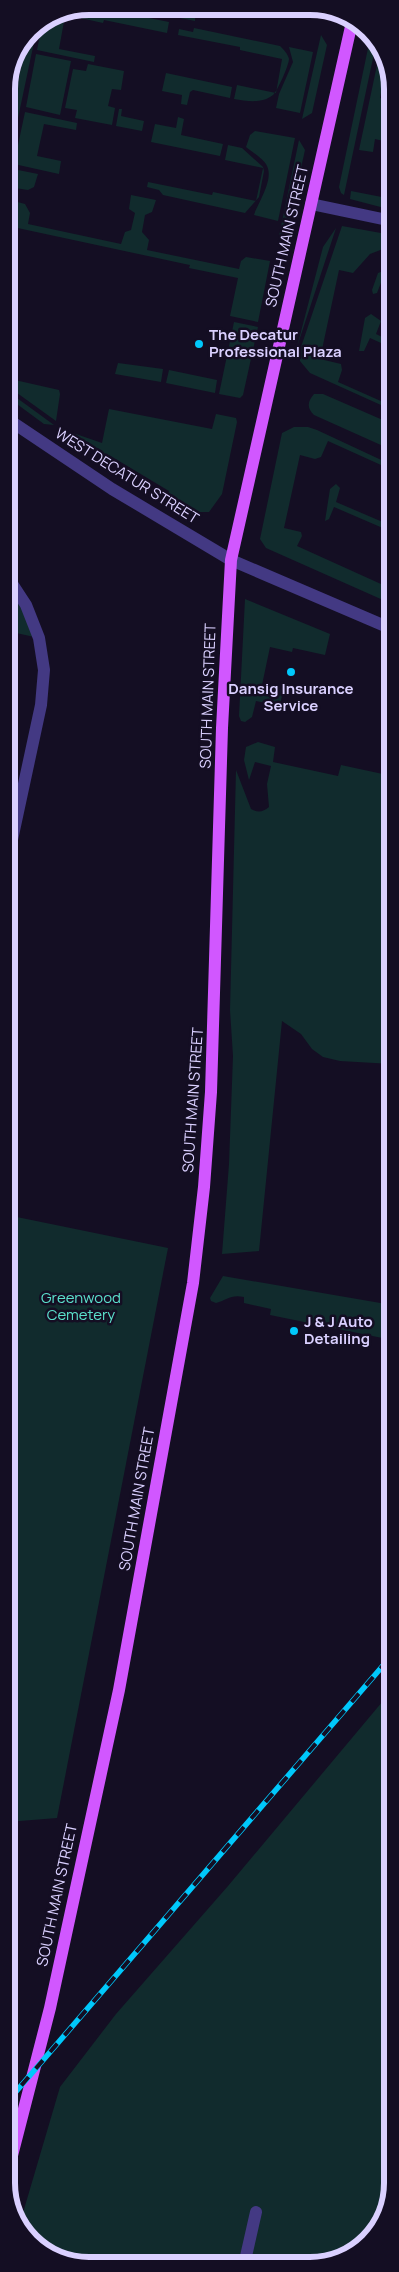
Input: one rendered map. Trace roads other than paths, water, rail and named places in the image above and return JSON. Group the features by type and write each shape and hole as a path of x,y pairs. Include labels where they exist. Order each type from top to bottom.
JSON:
{"main road":[{"name":"SOUTH MAIN STREET","path":"15,2144 50,2008 119,1690 193,1283 204,1187 211,1092 222,737 231,560 351,27"}],"street":[{"path":"312,204 384,219"},
{"name":"WEST DECATUR STREET","path":"15,424 112,489 231,560 384,626"},
{"path":"15,587 29,613 39,638 44,670 41,705 15,826"},
{"path":"246,2257 256,2212"}],"railway":[{"path":"15,2093 384,1664"}],"place":[{"name":"The Decatur Professional Plaza","path":"199,344"},
{"name":"Dansig Insurance Service","path":"291,672"},
{"name":"J & J Auto Detailing","path":"294,1331"}],"park label":[{"name":"Greenwood Cemetery","path":"81,1306"}]}
